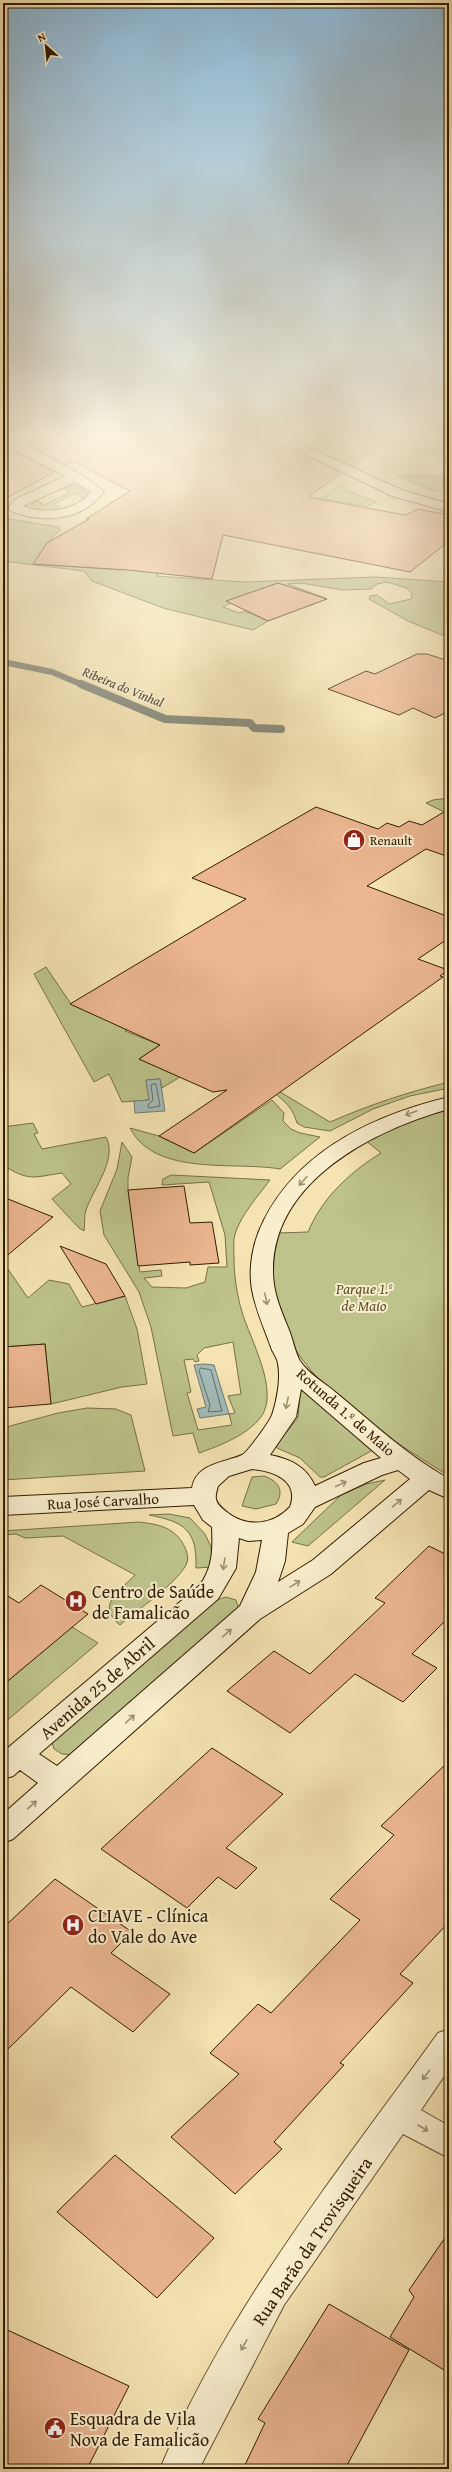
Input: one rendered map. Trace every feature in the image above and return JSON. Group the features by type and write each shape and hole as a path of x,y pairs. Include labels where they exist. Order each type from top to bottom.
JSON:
{"main road":[{"name":"Rotunda 1.º de Maio","path":"449,1103 423,1108 388,1122 346,1143 303,1180 278,1213 267,1238 261,1264 268,1309 290,1364 348,1417 401,1460 426,1479 449,1490"},
{"path":"252,1460 284,1417 290,1394 290,1364"},
{"path":"252,1460 270,1462 286,1468 298,1477 304,1488 306,1501 301,1512 290,1522 275,1529 258,1532 241,1531 225,1525 213,1518 205,1508 202,1496 204,1485 211,1475 223,1468 252,1460"},
{"path":"306,1501 373,1469 401,1460"},
{"path":"3,1831 251,1612 322,1567 426,1479"},
{"name":"Rua José Carvalho","path":"3,1506 202,1496"},
{"name":"Avenida 25 de Abril","path":"11,1762 209,1592 222,1575 226,1547 225,1525"},
{"path":"251,1612 266,1585 276,1548 275,1529"},
{"path":"11,1762 59,1782"},
{"name":"Rua Barão da Trovisqueira","path":"179,2469 209,2408 272,2293 449,2043"},
{"path":"398,2114 449,2143"}],"green space":[{"path":"3,553 41,553 34,564 120,570 183,558 156,576 244,582 375,577 449,582 449,638 408,621 369,599 370,596 377,595 389,604 411,599 412,594 407,588 387,582 377,584 371,589 343,590 301,583 288,584 325,598 309,606 250,593 227,601 231,603 223,607 239,613 245,611 268,621 253,630 163,608 92,581 84,571 3,561"},
{"path":"449,798 449,809 444,812 426,803 433,800"},
{"path":"46,967 71,1004 128,1029 125,1031 160,1045 139,1059 180,1077 162,1088 160,1079 146,1080 149,1100 122,1102 109,1074 94,1082 34,974"},
{"path":"262,1081 330,1122 389,1099 419,1090 449,1082 449,1088 410,1096 373,1109 330,1131 304,1127 297,1123 295,1116 287,1104"},
{"path":"272,1100 284,1113 283,1121 291,1129 300,1133 320,1137 280,1169 197,1164 176,1160 158,1154 142,1144 130,1128 159,1136 194,1153"},
{"name":"Parque 1.º de Maio","path":"449,1108 449,1476 366,1421 327,1388 311,1370 297,1352 282,1322 271,1268 278,1233 308,1232 321,1208 338,1187 358,1169 381,1153 365,1140 394,1125"},
{"path":"33,1123 38,1133 34,1134 42,1149 106,1137 109,1146 107,1164 86,1210 84,1231 79,1228 52,1199 71,1184 62,1173 32,1177 19,1174 3,1165 3,1127"},
{"path":"122,1142 132,1157 128,1178 128,1190 140,1272 161,1270 162,1276 144,1278 152,1287 186,1288 205,1282 208,1267 227,1267 225,1235 209,1182 162,1185 163,1179 171,1175 270,1180 241,1220 235,1234 234,1243 237,1292 242,1312 262,1365 267,1393 266,1406 261,1417 249,1429 233,1439 199,1453 193,1433 173,1436 151,1327 139,1292 104,1235 100,1211 117,1169","holes":["233,1342 241,1394 228,1396 235,1413 229,1414 232,1425 198,1430 187,1393 191,1392 184,1360 193,1359 195,1362 199,1361 197,1355 204,1348"]},
{"path":"3,1262 28,1298 49,1280 69,1284 82,1307 125,1296 137,1329 147,1384 122,1387 51,1404 45,1344 3,1347"},
{"path":"303,1390 373,1450 324,1477 320,1477 300,1458 277,1448 276,1445 298,1418 300,1393"},
{"path":"87,1408 116,1409 131,1415 145,1471 3,1480 3,1428 58,1413"},
{"path":"264,1476 276,1483 279,1487 280,1494 276,1504 256,1509 242,1506 252,1477"},
{"path":"385,1480 308,1546 292,1542 341,1495 366,1484"},
{"path":"169,1514 190,1518 205,1534 211,1547 212,1567 196,1568 196,1555 191,1536 180,1525 172,1521 149,1515"},
{"path":"139,1522 157,1525 173,1532 185,1547 188,1556 187,1562 174,1580 120,1625 113,1618 110,1611 110,1604 118,1592 135,1575 63,1536 25,1538 16,1534 3,1535 3,1531"},
{"path":"226,1597 236,1600 239,1610 76,1755 62,1754 54,1749 51,1739 216,1600"},
{"path":"72,1627 98,1643 3,1724 3,1685"}],"water":[{"path":"160,1079 165,1111 135,1113 134,1101 149,1100 146,1080"},
{"path":"194,1365 214,1365 229,1414 200,1418 197,1409 206,1407"}],"building":[{"path":"40,553 218,553 212,579 128,570 33,564"},
{"path":"316,553 433,553 410,572"},
{"path":"278,583 327,599 268,621 226,601"},
{"path":"417,654 427,654 449,661 449,711 435,718 413,708 399,715 328,689 366,671 375,674"},
{"path":"316,807 378,829 387,823 399,827 409,821 422,825 449,809 449,857 426,849 367,886 449,917 449,938 418,959 448,970 440,976 443,977 194,1153 159,1136 227,1090 213,1092 139,1059 160,1045 70,1004 246,899 192,878"},
{"path":"184,1186 190,1223 212,1222 219,1263 190,1265 190,1262 138,1266 128,1190"},
{"path":"3,1197 53,1217 3,1259"},
{"path":"60,1246 106,1264 125,1296 96,1304"},
{"path":"45,1344 51,1404 3,1408 3,1347"},
{"path":"429,1546 449,1556 449,1617 412,1654 437,1668 403,1702 355,1674 290,1733 227,1691 274,1651 310,1674 385,1603 375,1598"},
{"path":"41,1585 88,1614 3,1685 3,1593 19,1603"},
{"path":"212,1748 283,1794 226,1848 257,1868 236,1889 218,1877 187,1908 101,1849"},
{"path":"449,1761 449,1922 400,1974 413,1983 340,2063 344,2065 274,2142 282,2149 235,2194 171,2137 239,2074 210,2053 258,2004 271,2013 360,1920 330,1899 394,1835 381,1826"},
{"path":"55,1879 132,1932 111,1953 170,1994 133,2032 71,1987 3,2054 3,1928"},
{"path":"115,2155 214,2238 157,2298 57,2212"},
{"path":"449,2232 449,2373 390,2337 414,2297 409,2290"},
{"path":"329,2304 409,2350 345,2469 243,2469 265,2423 258,2419"},
{"name":"Esquadra de Vila Nova de Famalicão","path":"3,2328 129,2386 87,2469 3,2469"}],"waterway":[{"name":"Ribeira do Vinhal","path":"3,662 52,672 83,685"},
{"name":"Ribeira do Vinhal","path":"81,684 165,719 250,723 254,728 281,729"}],"place":[{"name":"Renault","path":"354,840"},
{"name":"Centro de Saúde de Famalicão","path":"76,1601"},
{"name":"CLIAVE - Clínica do Vale do Ave","path":"73,1925"},
{"name":"Esquadra de Vila Nova de Famalicão","path":"55,2428"}]}
